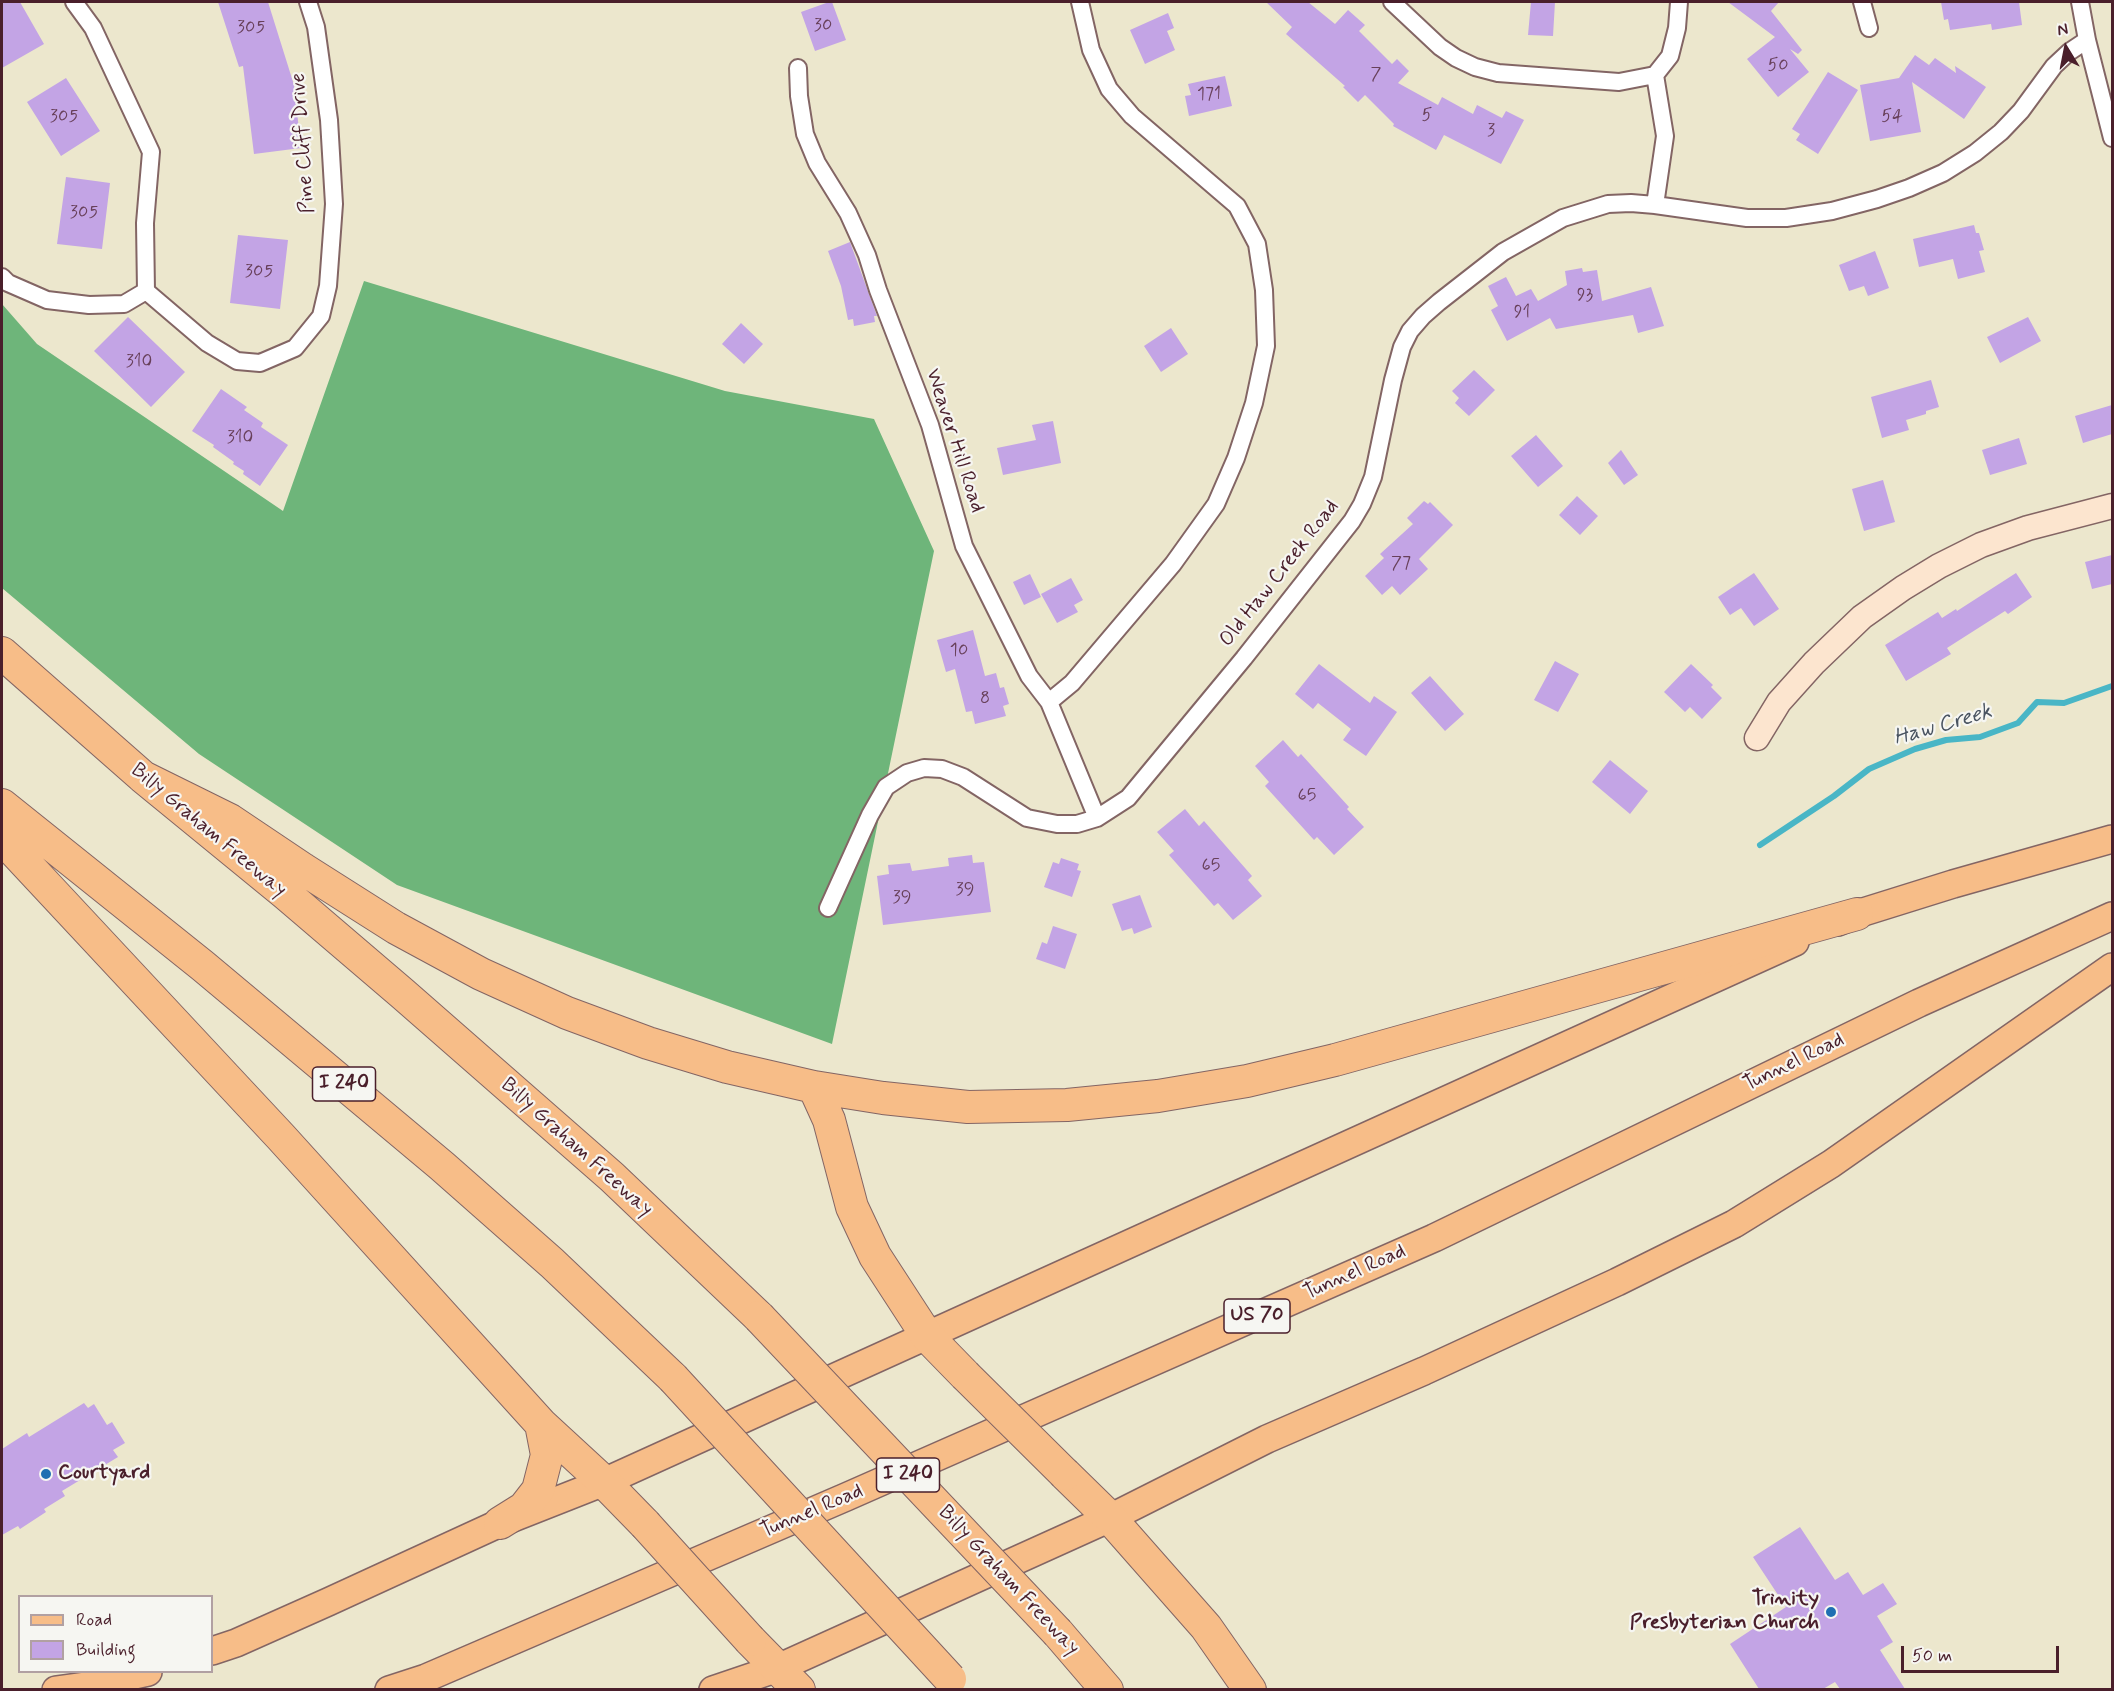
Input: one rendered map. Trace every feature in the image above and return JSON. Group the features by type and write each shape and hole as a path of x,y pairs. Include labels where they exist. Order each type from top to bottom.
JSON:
{"highway":[{"name":"Billy Graham Freeway","path":"2,653 143,777 295,902 578,1147 759,1317 1058,1633 1107,1689"},
{"path":"143,777 230,820 396,928 481,974 567,1013 648,1043 727,1067 814,1087 883,1098 968,1107 1078,1104 1158,1096 1247,1081 1346,1057 1857,914"},
{"name":"I 240","path":"2,805 203,966 442,1167 552,1263 673,1378 955,1684"},
{"path":"2,838 281,1137 541,1424 604,1482 645,1524 750,1640 789,1679"},
{"path":"814,1087 829,1120 852,1207 874,1256 927,1336 1110,1518 1206,1627 1250,1689"},
{"path":"501,1523 524,1508 538,1490 547,1455 541,1424"}],"main road":[{"path":"213,1651 236,1643 501,1523 604,1482 1857,914 2112,839"},
{"name":"Tunnel Road","path":"389,1689 426,1678 846,1497 1434,1238 1919,1003 2112,916"},
{"path":"713,1689 789,1679 1267,1439 1424,1371 1617,1282 1734,1224 1831,1164 2112,968"},
{"path":"56,1689 85,1686 140,1673"}],"street":[{"path":"2,277 8,283 47,300 89,305 123,304 146,291 145,223 151,152 93,28 74,2"},
{"name":"Pine Cliff Drive","path":"146,291 207,343 237,361 260,363 295,348 321,316 328,286 334,204 329,120 316,27 308,2"},
{"path":"1049,702 1072,683 1173,564 1216,504 1236,458 1254,403 1266,346 1264,290 1257,244 1237,206 1132,117 1109,89 1091,50 1080,2"},
{"path":"1392,2 1440,47 1475,67 1498,73 1619,82 1655,75 1670,56 1677,28 1679,2"},
{"path":"1862,2 1869,28"},
{"path":"2080,2 2086,40 2112,138"},
{"name":"Old Haw Creek Road","path":"828,908 886,787 907,773 924,768 942,769 963,777 1027,818 1044,822 1077,824 1097,818 1128,798 1352,521 1373,477 1393,380 1402,347 1410,332 1423,316 1503,252 1563,218 1608,204 1631,203 1738,217 1786,218 1832,211 1909,188 1943,173 1975,153 2001,132 2021,111 2054,66 2078,44 2086,40"},
{"name":"Weaver Hill Road","path":"798,68 799,96 805,134 813,155 848,213 867,255 878,290 930,425 964,546 1029,676 1049,702 1097,818"},
{"path":"1655,75 1665,136 1655,205"},
{"path":"1757,738 1779,702 1814,663 1862,618 1903,588 1939,566 1981,545 2038,525 2112,506"}],"green space":[{"path":"364,281 725,391 874,419 934,551 832,1044 397,885 199,754 2,588 2,304 37,344 283,511"}],"building":[{"path":"2,2 20,2 44,44 2,68"},
{"path":"218,2 268,2 294,85 301,148 254,154 243,66 239,67"},
{"path":"832,2 846,40 815,51 801,12"},
{"path":"1266,2 1308,2 1335,24 1348,10 1365,25 1359,31 1392,64 1397,59 1409,71 1398,83 1438,105 1442,97 1473,114 1477,105 1502,118 1506,111 1524,120 1501,164 1444,135 1436,150 1393,126 1394,124 1365,95 1358,102 1343,87 1345,86 1286,34 1292,27"},
{"path":"1531,2 1555,2 1553,36 1528,35"},
{"path":"1728,2 1779,2 1771,11 1802,50 1798,54 1790,49 1809,72 1778,97 1747,59 1775,37"},
{"path":"1941,2 2019,2 2022,25 1992,30 1991,24 1950,30 1948,19 1944,20"},
{"path":"1168,13 1174,28 1167,31 1175,50 1145,64 1130,30"},
{"path":"1915,55 1929,65 1935,58 1956,73 1955,66 1986,87 1964,119 1912,82 1921,132 1870,141 1860,85 1899,78"},
{"path":"1828,72 1858,90 1818,154 1796,140 1800,134 1792,129"},
{"path":"1225,76 1232,106 1189,116 1185,96 1191,95 1188,84"},
{"path":"66,78 100,131 61,156 27,102"},
{"path":"66,177 110,183 102,249 57,244"},
{"path":"1974,225 1984,250 1979,251 1985,272 1958,279 1953,259 1919,267 1913,239"},
{"path":"238,235 288,240 280,309 230,303"},
{"path":"850,242 877,316 874,316 875,322 854,326 853,319 848,320 841,286 828,251"},
{"path":"1875,251 1889,288 1868,296 1864,286 1849,291 1839,265"},
{"path":"1582,268 1583,272 1597,270 1602,301 1651,287 1664,326 1638,333 1633,315 1556,329 1550,318 1507,341 1491,310 1498,306 1488,286 1506,277 1516,296 1531,289 1538,301 1567,285 1565,271"},
{"path":"128,317 185,372 151,407 94,351"},
{"path":"2028,317 2041,341 2000,363 1987,337"},
{"path":"741,323 763,344 744,364 722,344"},
{"path":"1171,328 1188,354 1161,372 1144,346"},
{"path":"1474,370 1495,390 1469,416 1455,403 1459,398 1452,391"},
{"path":"1931,380 1939,407 1906,420 1909,430 1882,438 1871,397"},
{"path":"221,389 247,407 244,410 263,423 261,427 288,445 260,486 243,474 244,471 213,447 214,445 192,431"},
{"path":"2112,405 2112,434 2083,443 2075,416"},
{"path":"1053,421 1061,463 1003,475 997,448 1036,440 1032,425"},
{"path":"1536,435 1563,466 1538,487 1511,456"},
{"path":"2019,438 2027,464 1990,475 1982,450"},
{"path":"1621,450 1638,475 1624,485 1608,463"},
{"path":"1883,480 1895,522 1864,531 1852,489"},
{"path":"1577,496 1598,516 1580,535 1559,515"},
{"path":"1424,501 1428,504 1430,502 1453,525 1419,559 1428,569 1400,595 1392,586 1382,595 1365,576 1384,558 1380,554 1413,524 1407,518"},
{"path":"2112,555 2112,584 2092,589 2085,562"},
{"path":"1754,573 1779,609 1754,626 1741,608 1730,615 1718,597"},
{"path":"2016,573 2032,597 2008,614 2005,611 1947,648 1951,654 1906,681 1885,645 1938,612 1942,618 1956,609 1957,611"},
{"path":"1030,574 1041,597 1024,605 1013,582"},
{"path":"1071,578 1083,600 1074,605 1078,612 1057,623 1041,594"},
{"path":"973,630 985,676 996,673 1000,688 1004,687 1009,704 1003,706 1006,716 975,724 972,711 966,712 955,669 946,672 937,640"},
{"path":"1555,661 1579,674 1558,712 1534,700"},
{"path":"1319,664 1370,703 1374,696 1397,712 1366,756 1343,740 1351,729 1318,703 1313,709 1295,694"},
{"path":"1691,664 1713,685 1711,687 1722,698 1702,719 1690,707 1685,712 1664,692"},
{"path":"1430,676 1464,714 1445,731 1411,693"},
{"path":"1283,740 1298,757 1301,754 1364,827 1334,855 1317,837 1314,840 1265,786 1269,782 1255,766"},
{"path":"1610,760 1648,791 1630,814 1592,782"},
{"path":"1185,809 1199,826 1204,821 1252,876 1248,880 1262,896 1233,920 1218,903 1214,906 1169,855 1174,851 1157,832"},
{"path":"972,855 973,863 984,862 991,912 883,925 877,876 889,874 888,865 910,863 912,871 949,866 948,858"},
{"path":"1061,858 1079,864 1077,870 1081,871 1072,897 1044,887 1053,862 1059,864"},
{"path":"1140,895 1152,927 1134,934 1132,928 1122,931 1112,904"},
{"path":"1053,926 1077,934 1065,969 1036,959 1042,942 1047,944"},
{"name":"Courtyard","path":"84,1403 88,1408 94,1404 107,1425 112,1422 125,1443 113,1450 118,1457 62,1491 65,1496 44,1509 46,1512 20,1529 18,1526 2,1535 2,1449 27,1433 29,1437"},
{"name":"Trinity Presbyterian Church","path":"1800,1527 1835,1580 1848,1572 1863,1595 1883,1583 1897,1604 1877,1616 1893,1642 1880,1650 1905,1689 1840,1689 1835,1682 1823,1689 1759,1689 1730,1644 1786,1607 1753,1557"}],"waterway":[{"name":"Haw Creek","path":"1760,845 1834,796 1869,769 1915,749 1946,740 1980,737 2018,723 2037,702 2064,703 2112,686"}],"place":[{"name":"Courtyard","path":"46,1474"},
{"name":"Trinity Presbyterian Church","path":"1831,1612"}]}
